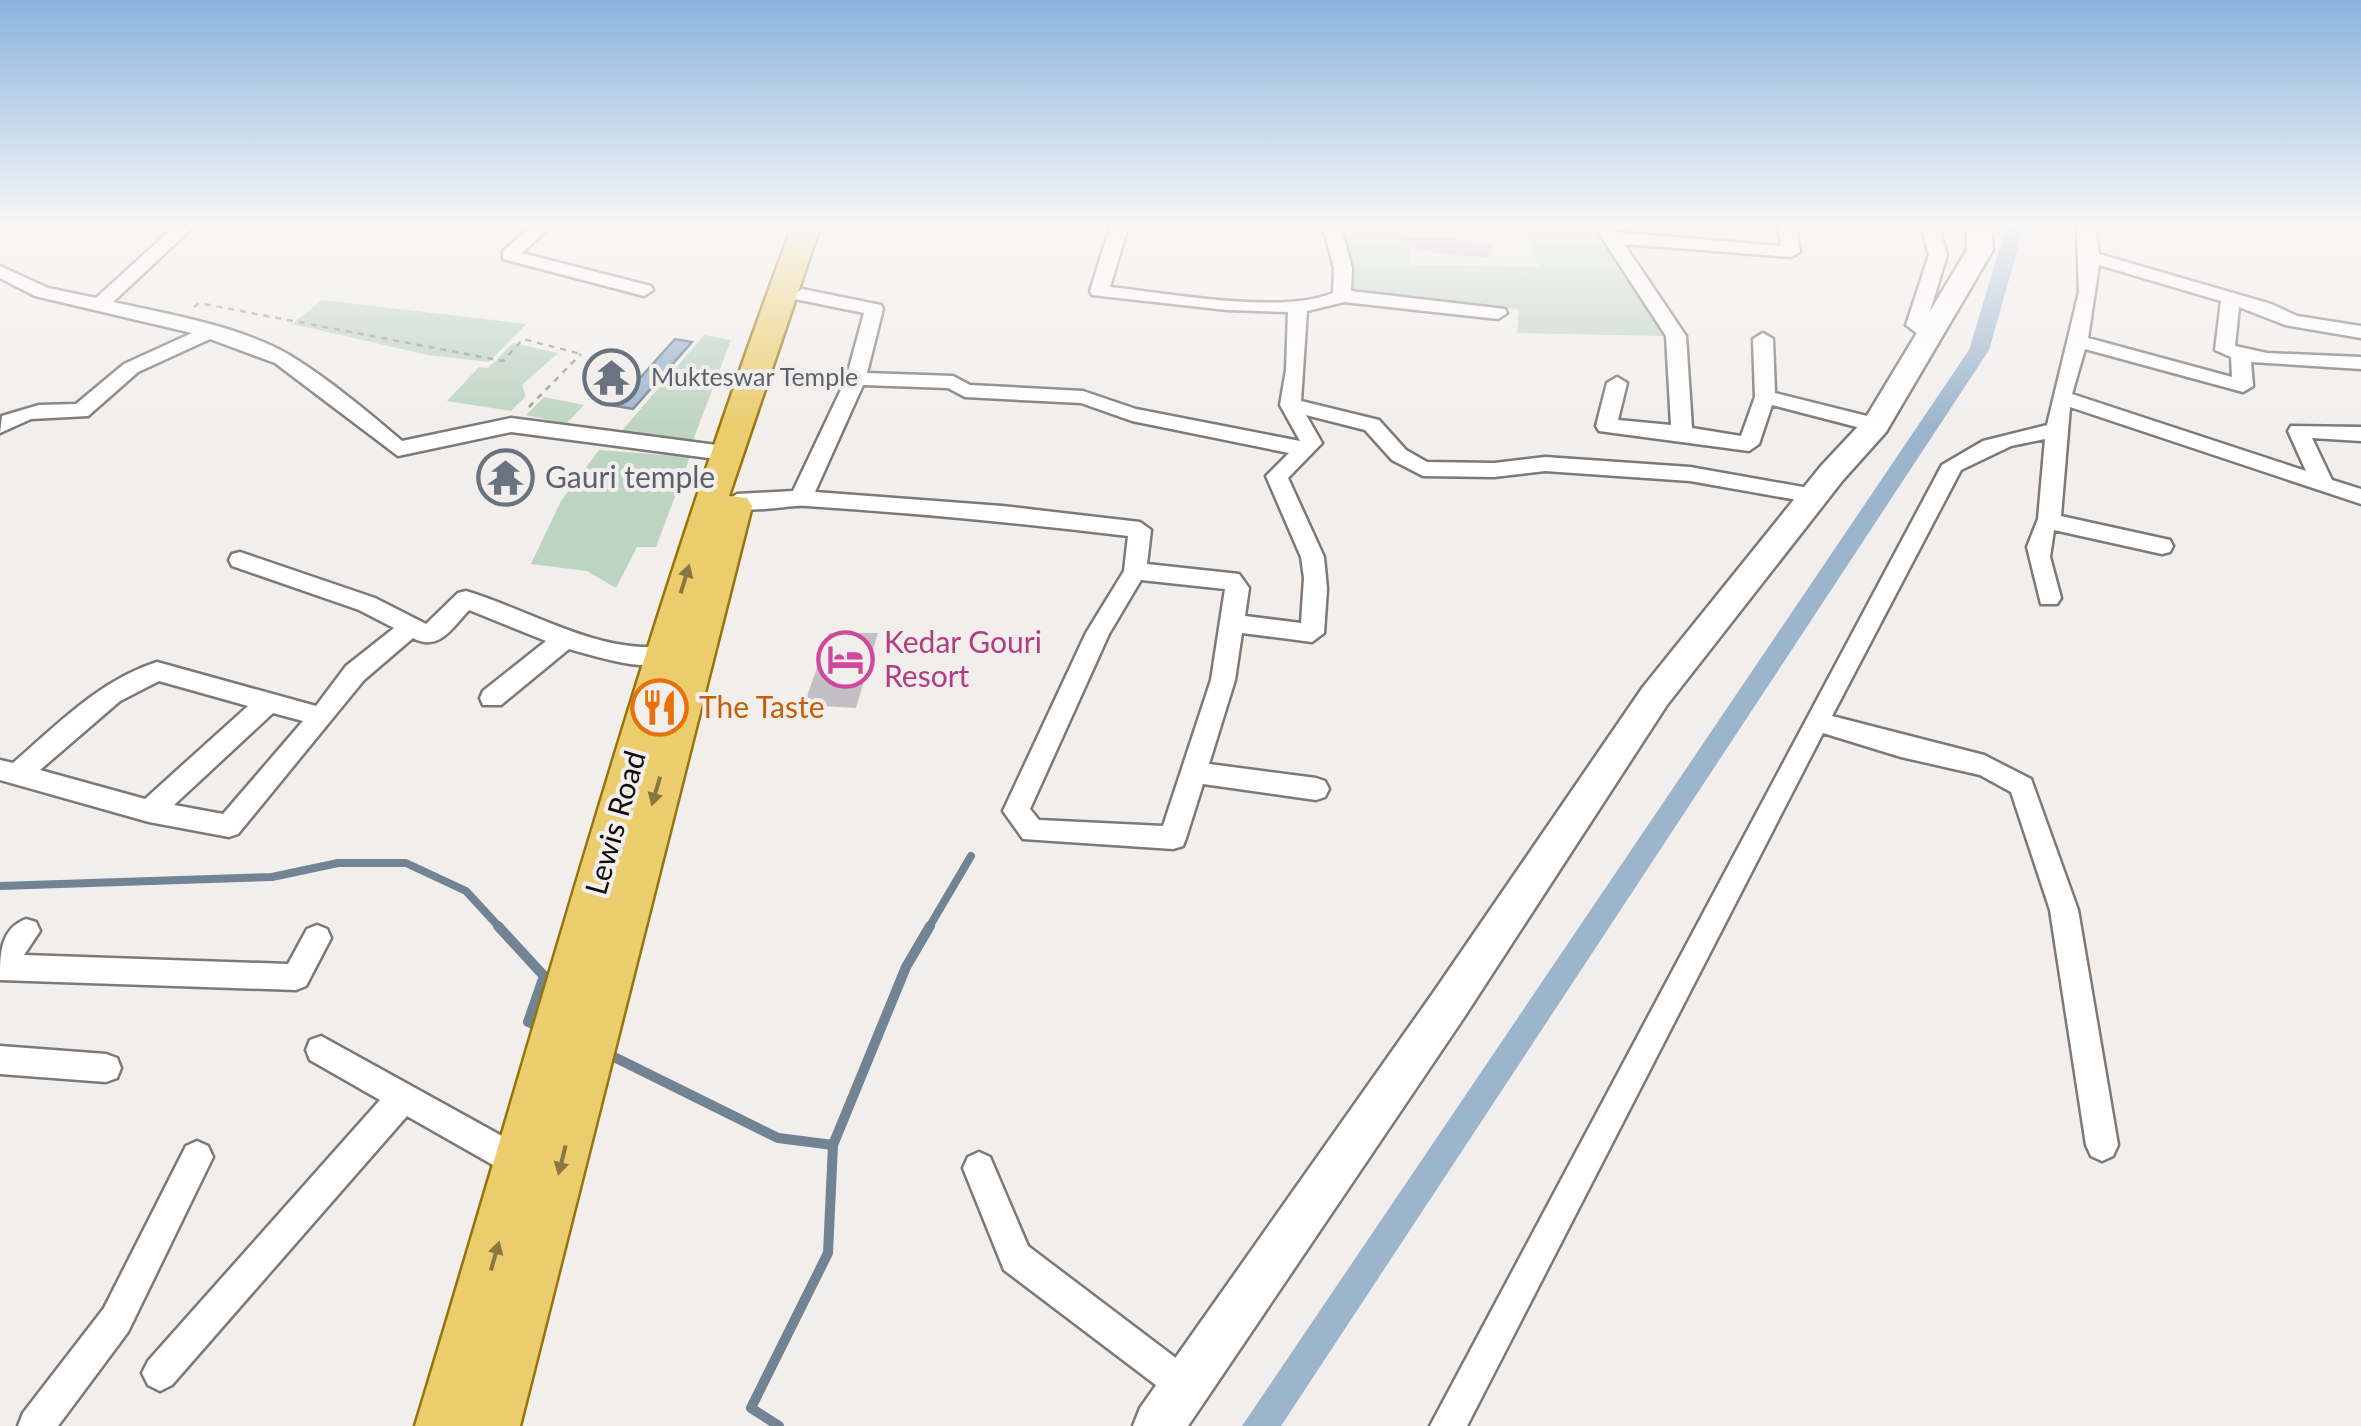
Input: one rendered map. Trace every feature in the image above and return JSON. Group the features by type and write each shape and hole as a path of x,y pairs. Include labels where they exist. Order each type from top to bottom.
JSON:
{"main road":[{"name":"Lewis Road","path":"444,1426 490,1349 590,979 661,661 724,454 782,294"},
{"name":"Lewis Road","path":"590,979 698,647 736,500 802,295"},
{"name":"Lewis Road","path":"491,1426 490,1349 520,1163 568,1062"}],"street":[{"path":"48,294 174,321 282,359 346,404 398,450 512,425 724,454"},
{"path":"98,306 112,294"},
{"path":"1127,294 1298,309 1334,303 1342,296 1498,313"},
{"path":"1647,294 1676,336 1682,433"},
{"path":"1925,294 1916,322 1930,337"},
{"path":"1158,1426 1655,696 1876,424 1955,294"},
{"path":"2049,598 2037,544 2040,529 2049,521 2062,397 2080,342 2087,294"},
{"path":"2216,294 2292,322 2361,332"},
{"path":"801,498 856,378 874,309 802,295"},
{"path":"2231,298 2225,350 2267,359 2361,362"},
{"path":"1232,623 1312,633 1316,574 1310,548 1288,513 1277,476 1312,443 1290,405 1296,370 1298,309"},
{"path":"0,426 15,415 38,410 80,411 131,368 207,333"},
{"path":"1618,383 1606,426 1750,444 1765,397 1764,338"},
{"path":"2080,342 2243,386 2242,354"},
{"path":"856,378 952,382 965,391 1083,397 1132,416 1306,449"},
{"path":"1765,397 1876,424"},
{"path":"2062,397 2361,497"},
{"path":"1290,405 1372,424 1398,455 1424,469 1494,470 1545,464 1690,474 1814,496"},
{"path":"1448,1426 1587,1168 1816,721 1953,465 1980,449 2023,433 2058,431"},
{"path":"2323,484 2298,431 2361,434"},
{"path":"736,500 801,498 1140,530 1135,571 1098,634 1016,811 1032,831 1173,838 1223,680 1237,588 1232,580 1135,571"},
{"path":"2049,521 2162,546"},
{"path":"240,560 367,604 429,636 466,599 565,639 661,661 698,647"},
{"path":"9,772 149,811 229,826 355,674 411,627"},
{"path":"492,698 565,639"},
{"path":"9,772 112,694 157,671 322,717"},
{"path":"149,811 268,703"},
{"path":"1816,721 1913,750 1982,764 2008,773 2022,786 2064,910 2102,1144"},
{"path":"1195,772 1316,789"},
{"path":"0,966 26,931"},
{"path":"0,966 296,978 316,938"},
{"path":"321,1050 520,1163"},
{"path":"0,1060 106,1068"},
{"path":"160,1373 403,1097"},
{"path":"36,1426 116,1320 197,1158"},
{"path":"979,1168 1016,1258 1185,1386"}],"path":[{"path":"174,321 199,303 503,361 524,339 582,354 512,425"}],"green space":[{"path":"1365,294 1636,294 1665,336 1517,333 1519,310"},
{"path":"322,300 526,324 489,362 428,355 292,324"},
{"path":"704,335 731,340 692,443 620,433"},
{"path":"513,343 558,353 522,385 526,396 511,411 447,401 479,367 488,368"},
{"path":"544,397 584,405 566,424 526,415"},
{"path":"599,450 690,457 656,547 637,547 616,588 587,571 531,564 561,501"}],"water":[{"path":"675,339 692,342 633,409 615,406"}],"building":[{"name":"Kedar Gouri Resort","path":"829,633 878,633 856,708 804,705"}],"waterway":[{"path":"1260,1426 1979,350 1996,294"},
{"path":"928,929 971,856"},
{"path":"0,886 272,877 338,863 406,863 466,891 501,929"},
{"path":"498,926 544,976 528,1022 540,1027"},
{"path":"833,1145 906,967 930,926"},
{"path":"604,1052 778,1138 833,1145"},
{"path":"779,1426 751,1408 828,1253 833,1145"}],"place":[{"name":"Mukteswar Temple","path":"612,377"},
{"name":"Gauri temple","path":"506,478"},
{"name":"Kedar Gouri Resort","path":"845,660"},
{"name":"The Taste","path":"660,708"}]}
